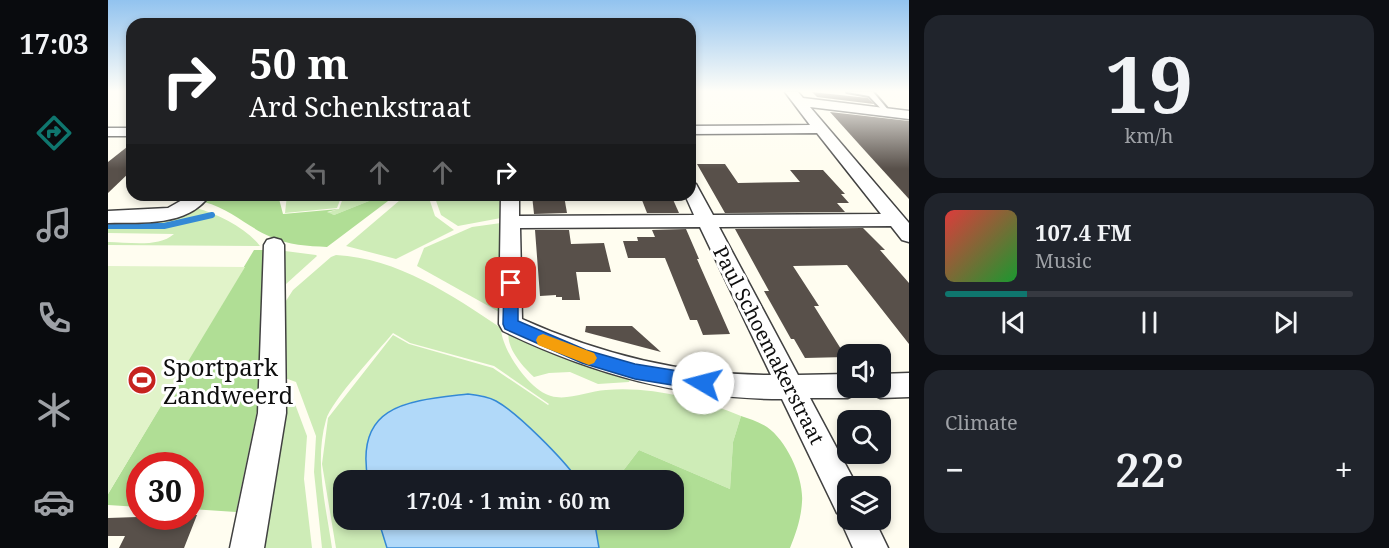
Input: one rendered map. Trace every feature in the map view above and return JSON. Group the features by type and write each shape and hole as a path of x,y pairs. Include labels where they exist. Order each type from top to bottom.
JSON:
{"street":[{"path":"811,118 909,236"},
{"path":"696,130 820,129"},
{"path":"108,133 126,132"},
{"path":"108,217 162,216 184,209 196,201"},
{"path":"510,201 511,324 582,356 635,371 687,381 737,386 837,386"},
{"name":"Paul Schoemakerstraat","path":"696,201 837,480"},
{"path":"510,222 895,220"},
{"path":"247,548 272,413 274,245"},
{"path":"891,386 909,385"},
{"path":"862,530 871,548"}],"green space":[{"path":"280,201 283,214 339,209 327,212 334,215 369,201 388,201 327,247 305,246 278,240 222,209 204,202"},
{"path":"286,201 340,201 337,208 285,213"},
{"path":"342,201 369,201 334,215 326,213 339,209"},
{"path":"399,201 430,201 435,216 454,230 396,259 346,246"},
{"path":"436,201 501,201 501,218 458,226 441,215"},
{"path":"196,208 231,222 260,246 108,245 108,242 151,243 174,234 108,233 108,222"},
{"path":"501,223 501,313 417,266 424,248 472,227"},
{"path":"254,250 264,250 264,377 236,512 204,510 204,452 133,452"},
{"path":"285,251 317,256 286,284 281,283 281,253"},
{"path":"336,255 359,258 402,271 443,291 501,328 506,347 518,368 543,393 558,397 571,397 623,389 658,392 692,399 741,416 733,442 730,489 639,450 624,470 569,470 536,433 510,411 486,397 460,395 406,404 388,412 381,418 371,433 367,470 333,470 333,530 322,464 328,418 393,335 409,344 493,368 549,404 494,366 410,343 393,333 345,389 326,420 321,468 332,548 322,548 314,472 316,436 296,382 282,377 282,307 293,290"},
{"name":"Sportpark Zandweerd","path":"108,266 245,267 133,452 126,452 126,464 108,494"},
{"path":"509,331 575,362 630,379 629,382 598,384 570,372 549,373 534,377 512,350 508,337"},
{"path":"282,384 289,388 307,436 304,479 312,548 262,548"},
{"path":"741,416 767,427 774,433 793,461 802,492 798,526 790,548 599,548 596,530 684,530 684,470 624,470 639,450 730,489 733,442"},
{"path":"126,464 126,506 108,505 108,494"},
{"path":"333,530 381,530 387,548 336,548"}],"water":[{"path":"468,394 496,401 516,415 540,437 570,470 367,470 366,454 370,435 378,421 391,411 407,404"},
{"path":"381,530 596,530 599,548 387,548"}],"building":[{"path":"835,118 879,118 909,121 909,199"},
{"path":"126,148 126,176 108,193 108,162"},
{"path":"697,164 725,164 738,183 800,182 790,170 823,170 845,194 841,194 849,203 837,203 845,212 725,213"},
{"path":"533,201 565,201 567,213 534,214"},
{"path":"642,201 674,201 679,213 647,213"},
{"path":"863,228 885,250 880,250 909,283 909,344 847,265 793,266 819,306 814,306 838,344 837,357 805,358 794,339 791,339 764,291 769,291 735,229"},
{"path":"686,229 730,334 703,335 697,320 690,320 665,258 628,258 623,241 638,241 637,237 655,237 652,230"},
{"path":"535,230 569,230 571,244 604,243 611,272 576,272 580,300 562,300 562,297 556,297 556,295 540,296"},
{"path":"586,326 632,326 661,352 585,332"},
{"path":"126,517 126,530 191,530 184,548 119,548 125,536 108,536 108,518"}],"waterway":[{"path":"108,226 164,226 212,215"}],"slow traffic":[{"path":"543,340 589,358"}],"place":[{"name":"Sportpark Zandweerd","path":"142,380"}],"route":[{"path":"511,283 511,324 582,356 635,371 703,383"}]}
